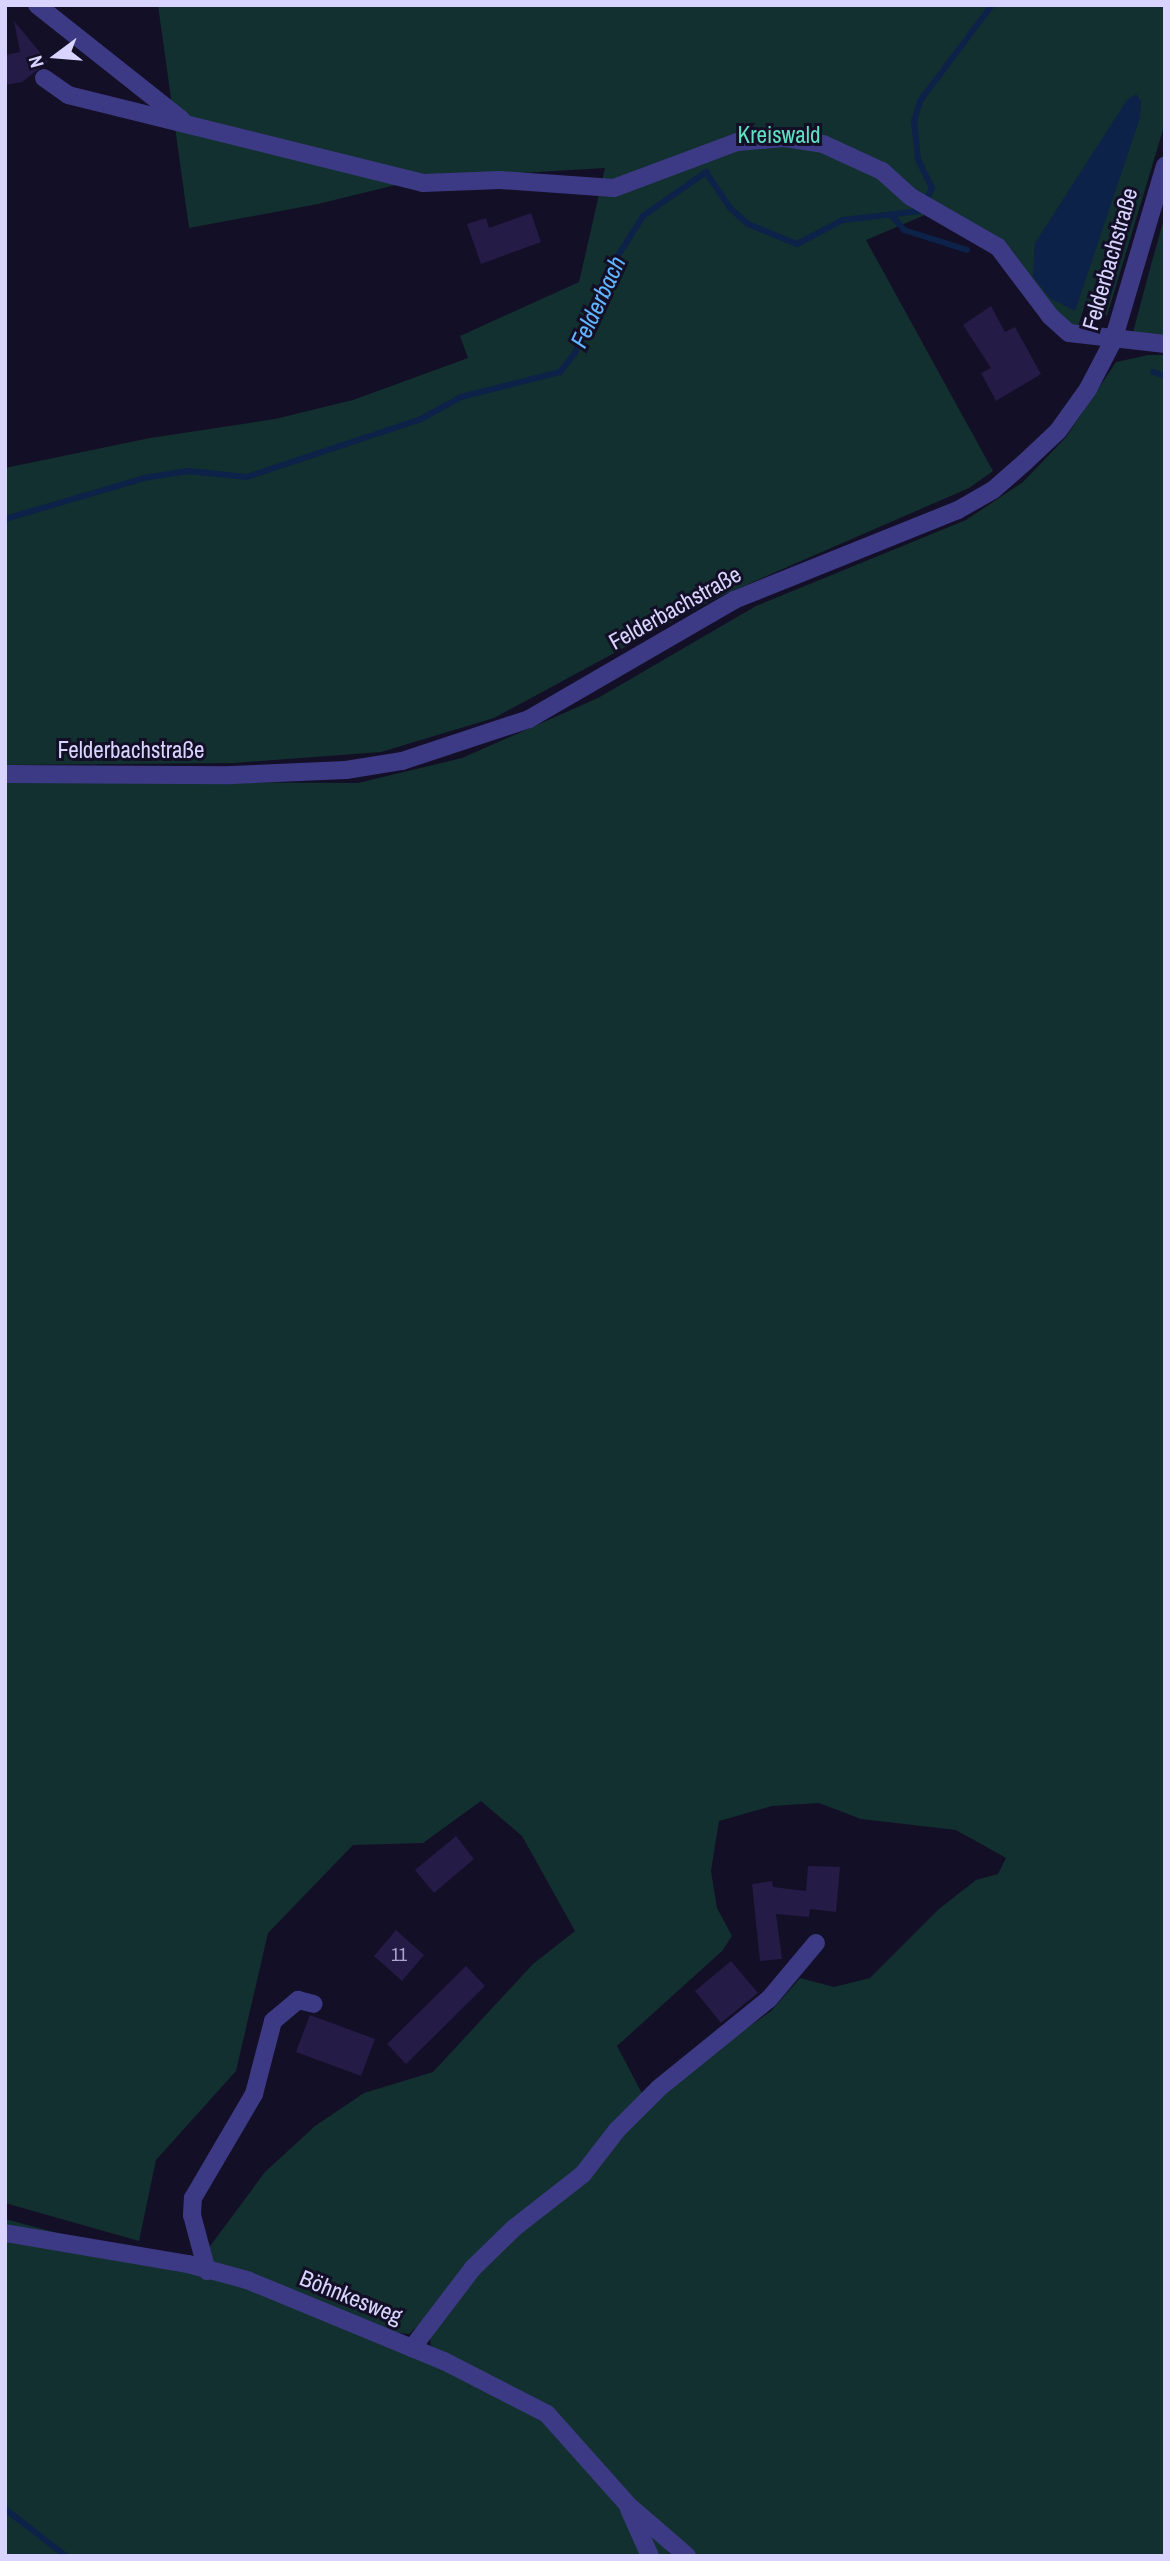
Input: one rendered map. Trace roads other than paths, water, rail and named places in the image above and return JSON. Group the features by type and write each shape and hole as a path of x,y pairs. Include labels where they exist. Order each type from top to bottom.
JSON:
{"street":[{"path":"37,5 186,124"},
{"path":"44,78 68,95 423,183 500,180 614,188 737,142 785,138 823,144 882,171 911,197 1010,257 1050,316 1069,333 1113,341 1165,344"},
{"name":"Felderbachstraße","path":"5,774 230,775 346,770 402,761 508,727 565,701 734,600 958,510 992,490 1058,430 1088,389 1113,341 1165,166"},
{"path":"412,2348 473,2268 514,2228 583,2174 617,2130 659,2088 769,1999 816,1944"},
{"path":"207,2271 192,2216 193,2198 254,2094 273,2021 298,2000 314,2004"},
{"name":"Böhnkesweg","path":"5,2233 188,2264 247,2280 412,2348 547,2414 628,2505 687,2556"},
{"name":"Böhnkesweg","path":"628,2505 650,2556"}],"water":[{"path":"1136,94 1141,101 1140,118 1075,311 1051,299 1033,277 1035,243 1127,100"}],"waterway":[{"name":"Felderbach","path":"5,519 144,478 188,471 247,477 421,419 461,397 560,372 575,353 607,273 643,216 706,172 730,208 748,224 797,244 843,220 920,211 932,188 918,159 914,121 920,101 992,5"},
{"path":"892,216 904,230 967,250"},
{"path":"1153,372 1165,376"},
{"path":"5,2509 66,2556"}],"park label":[{"name":"Kreiswald","path":"779,135"}]}
